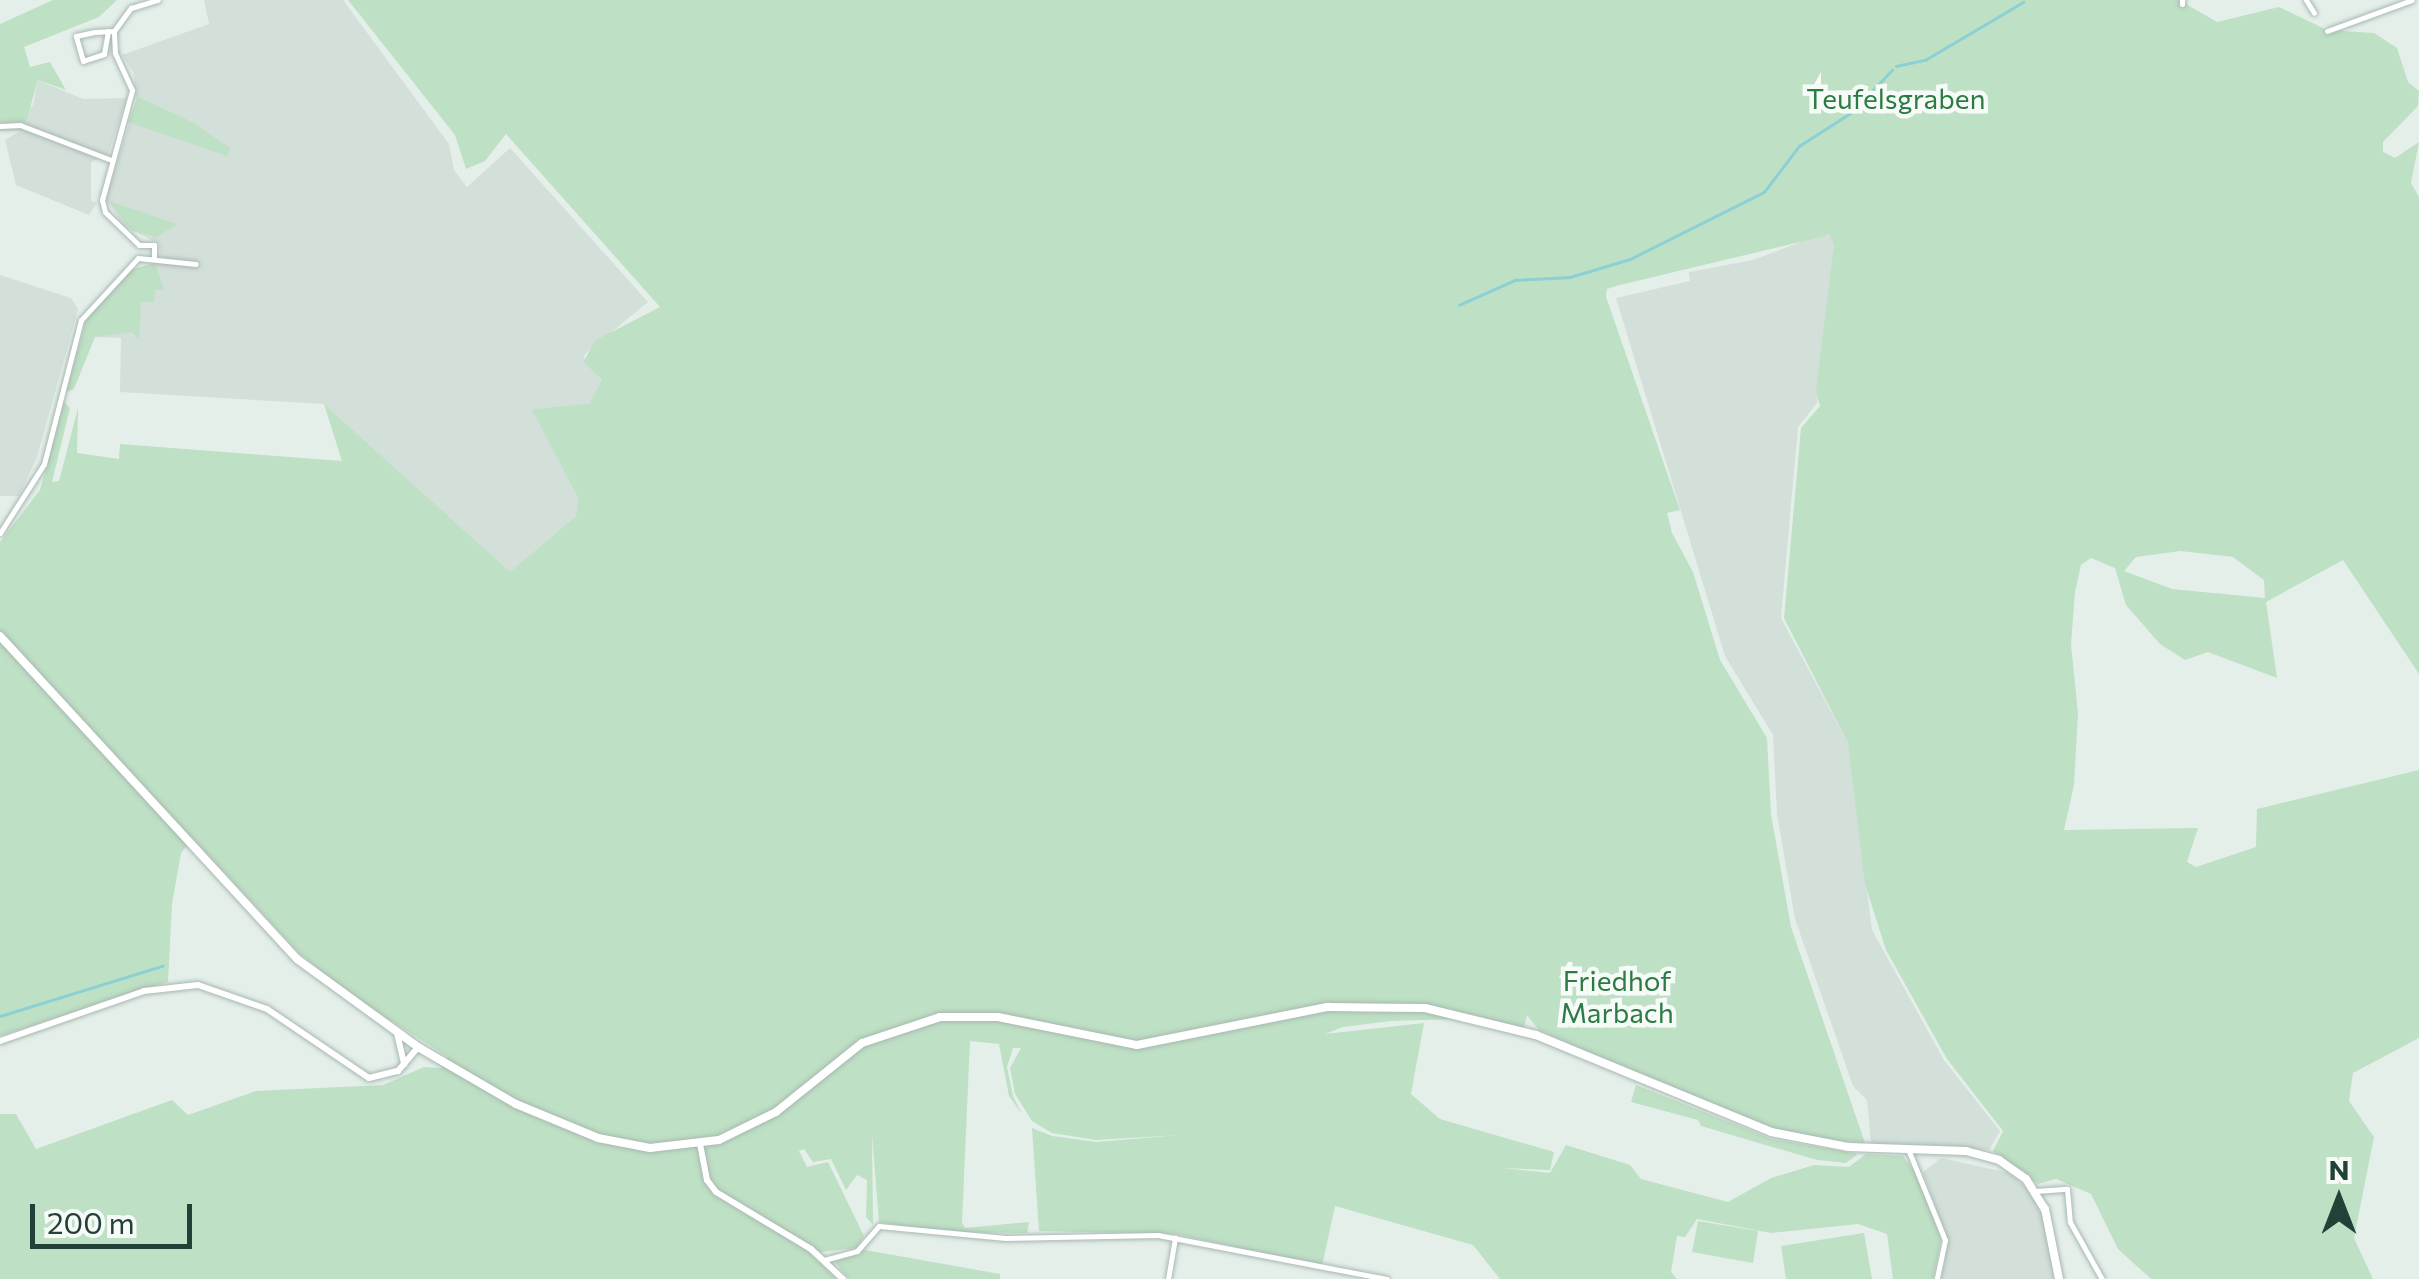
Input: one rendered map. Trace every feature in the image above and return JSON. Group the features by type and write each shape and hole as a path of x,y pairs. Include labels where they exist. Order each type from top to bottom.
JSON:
{"main road":[{"path":"0,636 257,921 348,1001 516,1104 582,1132 650,1148 700,1144 776,1112 862,1043 954,1016 998,1017 1078,1038 1137,1045 1328,1007 1424,1008 1502,1023 1781,1135 1999,1160 2035,1191 2050,1220 2060,1279"}],"street":[{"path":"126,0 131,8"},
{"path":"111,31 76,36 82,61 104,54 111,31 131,8 158,0"},
{"path":"2306,0 2314,13"},
{"path":"2327,31 2412,0"},
{"path":"111,31 115,53 132,90 102,189 105,212 138,245 154,246 154,259"},
{"path":"0,126 20,125 111,160"},
{"path":"0,533 44,464 82,320 138,258 138,245"},
{"path":"138,258 196,264"},
{"path":"0,1041 144,991 198,986 266,1008 360,1076 382,1078 404,1066 418,1047"},
{"path":"396,1033 404,1066"},
{"path":"700,1144 706,1178 716,1192 824,1260 843,1279"},
{"path":"1908,1149 1945,1240 1937,1279"},
{"path":"2035,1191 2067,1189 2070,1222 2102,1279"},
{"path":"824,1260 857,1251 879,1226 974,1237 1176,1237 1387,1279"},
{"path":"1168,1279 1176,1237"}],"shaded area":[{"path":"204,0 343,0 449,144 454,170 467,187 510,148 648,302 585,354 583,362 602,380 589,405 533,409 578,498 576,516 510,573 324,404 120,392 121,338 95,337 161,258 159,244 123,225 106,199 136,101 134,73 122,55 209,24"},
{"path":"38,80 83,99 127,98 108,154 91,162 91,201 97,203 89,215 16,185 5,140 20,131 0,131 0,122 19,120 33,105"},
{"path":"1819,235 1831,236 1834,244 1817,403 1798,427 1781,618 1849,745 1872,930 1944,1060 2000,1131 1989,1150 1871,1143 1867,1100 1853,1086 1795,919 1777,814 1773,735 1725,656 1616,298 1690,281 1689,272 1753,260"},
{"path":"0,275 71,298 78,309 37,457 19,496 0,496"},
{"path":"1941,1158 2009,1173 2027,1188 2046,1221 2056,1279 1941,1279 1948,1241 1923,1172"}],"green space":[{"path":"53,0 117,0 99,17 24,47 30,67 50,62 66,90 38,80 26,122 0,122 0,24"},
{"name":"Friedhof Marbach","path":"348,0 2179,0 2217,22 2279,7 2327,30 2374,33 2397,48 2408,82 2419,91 2418,106 2383,142 2383,152 2395,158 2419,142 2411,183 2419,197 2419,674 2343,560 2266,602 2277,678 2208,652 2185,660 2160,644 2126,605 2115,568 2091,558 2081,565 2075,592 2071,645 2078,713 2074,785 2064,830 2198,828 2187,862 2196,867 2256,847 2257,809 2419,770 2419,1038 2353,1073 2349,1101 2374,1137 2354,1238 2373,1279 2151,1279 2118,1249 2091,1194 2056,1179 2038,1184 1993,1151 2003,1131 1947,1059 1886,950 1865,884 1848,743 1784,618 1801,428 1820,406 1816,391 1834,244 1829,235 1620,285 1607,289 1606,297 1680,510 1667,513 1672,533 1693,572 1720,660 1767,738 1771,814 1791,927 1865,1143 1791,1136 1719,1112 1539,1030 1527,1015 1524,1028 1446,1009 1458,1019 1390,1021 1343,1027 1325,1034 1424,1023 1411,1094 1440,1119 1554,1152 1550,1170 1502,1168 1550,1173 1566,1145 1630,1165 1641,1179 1728,1202 1771,1178 1814,1165 1849,1167 1866,1154 1903,1156 1927,1188 1941,1240 1933,1279 1893,1279 1887,1234 1858,1224 1771,1233 1697,1219 1685,1237 1677,1236 1671,1272 1677,1279 1500,1279 1473,1245 1335,1206 1322,1266 1176,1234 1039,1231 1032,1128 1052,1136 1096,1142 1180,1135 1096,1140 1052,1133 1032,1121 1015,1094 1010,1068 1021,1048 1013,1048 1007,1067 1013,1096 1022,1114 1009,1096 999,1044 970,1041 962,1223 965,1228 1029,1222 1027,1233 942,1232 879,1222 872,1135 873,1225 866,1217 867,1180 857,1175 846,1190 831,1159 813,1162 804,1149 799,1151 807,1167 828,1162 864,1236 857,1248 820,1252 734,1201 729,1204 805,1249 837,1279 0,1279 0,1114 16,1114 36,1149 172,1100 188,1115 256,1091 383,1085 424,1067 441,1068 448,1057 349,994 299,953 193,839 181,853 172,904 168,982 0,1036 0,542 40,490 64,402 70,408 52,482 59,481 78,408 77,453 119,459 120,444 342,461 324,404 510,572 576,516 578,498 532,409 589,404 602,380 583,362 596,340 660,307 506,134 485,161 466,169 455,135","holes":["2180,551 2233,557 2264,580 2265,598 2172,589 2124,571 2136,557"]},
{"path":"138,97 192,122 230,148 227,156 128,122"},
{"path":"109,201 177,224 157,237 132,231"},
{"path":"155,263 164,290 155,290 154,302 141,302 139,339 132,332 95,337 74,389 66,392 87,317 129,270"},
{"path":"1636,1085 1772,1139 1858,1154 1846,1163 1817,1160 1701,1126 1698,1120 1631,1102"},
{"path":"1698,1221 1758,1231 1753,1263 1692,1252"},
{"path":"1864,1233 1872,1279 1786,1279 1781,1246"},
{"path":"865,1250 1000,1274 1000,1279 849,1279 834,1261"}],"waterway":[{"name":"Teufelsgraben","path":"1896,66 1925,60 2023,2"},
{"name":"Teufelsgraben","path":"1459,305 1515,280 1570,277 1630,259 1764,192 1799,146 1852,112 1892,70"},
{"path":"0,1016 162,966"}]}
